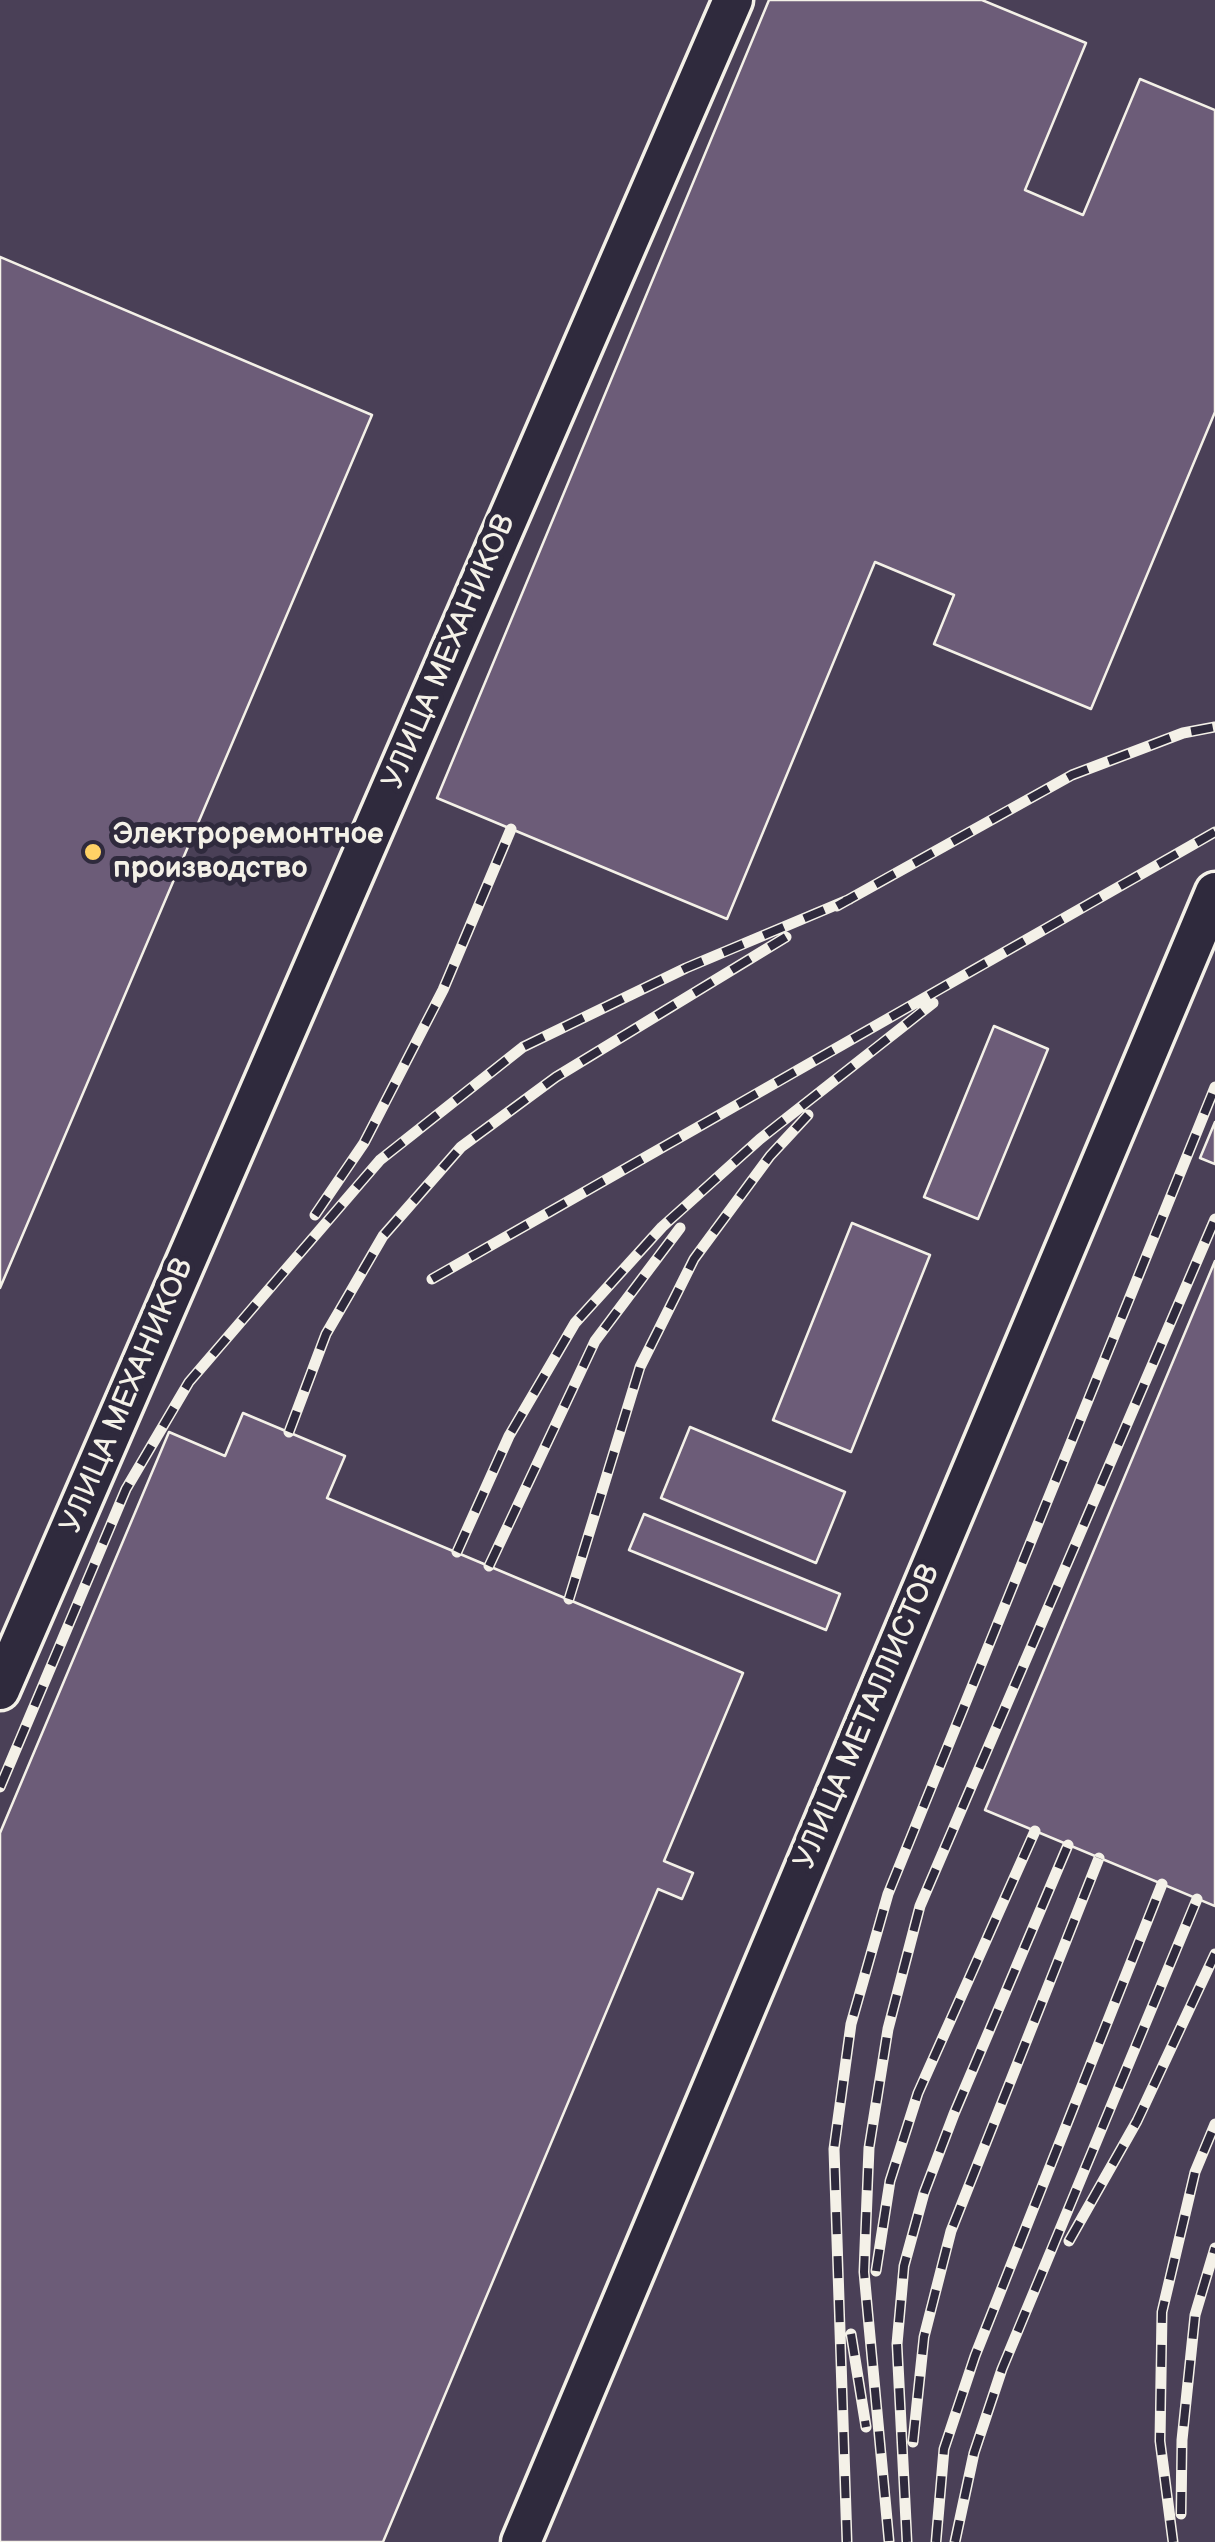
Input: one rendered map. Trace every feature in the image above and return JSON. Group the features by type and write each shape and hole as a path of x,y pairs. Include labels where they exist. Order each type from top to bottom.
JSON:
{"street":[{"name":"УЛИЦА МЕХАНИКОВ","path":"0,1690 733,0"},
{"name":"УЛИЦА МЕТАЛЛИСТОВ","path":"521,2542 1215,892"}],"shaded area":[{"path":"0,0 1215,0 1215,2542 0,2542"}],"building":[{"path":"769,0 982,0 1086,43 1025,190 1083,215 1140,79 1215,110 1215,412 1091,709 934,644 954,595 875,562 727,919 437,798"},
{"name":"Электроремонтное производство","path":"0,257 372,415 0,1288"},
{"path":"994,1026 1048,1049 978,1219 924,1197"},
{"path":"1215,1122 1215,1164 1200,1158"},
{"path":"852,1223 930,1255 851,1452 773,1420"},
{"path":"1215,1261 1215,1906 985,1810"},
{"path":"243,1413 345,1456 327,1498 743,1673 664,1861 693,1873 682,1899 658,1889 383,2542 0,2542 0,1833 169,1432 225,1456"},
{"path":"690,1427 845,1492 816,1563 661,1498"},
{"path":"644,1514 840,1594 826,1630 629,1550"}],"railway":[{"path":"837,906 1072,775 1183,733 1215,727"},
{"path":"315,1215 364,1143 443,990 511,829"},
{"path":"432,1279 1215,832"},
{"path":"0,1787 126,1489 189,1382 380,1160 523,1047 686,968 850,899"},
{"path":"289,1432 326,1334 383,1236 461,1147 556,1077 786,937"},
{"path":"457,1552 509,1436 575,1323 662,1227 760,1139 933,1003"},
{"path":"847,2542 834,2149 851,2024 888,1894 1215,1087"},
{"path":"569,1599 640,1367 694,1259 770,1156 808,1115"},
{"path":"889,2541 864,2272 869,2148 888,2029 920,1906 1215,1219"},
{"path":"489,1566 595,1341 680,1228"},
{"path":"876,2271 890,2181 918,2093 1035,1831"},
{"path":"907,2542 897,2344 904,2266 924,2193 954,2114 1068,1845"},
{"path":"913,2442 924,2337 951,2231 1099,1858"},
{"path":"936,2542 944,2449 975,2356 1162,1884"},
{"path":"955,2542 974,2453 1002,2369 1197,1899"},
{"path":"1069,2241 1137,2121 1215,1954"},
{"path":"1173,2542 1160,2441 1162,2312 1195,2172 1215,2124"},
{"path":"1181,2514 1182,2440 1195,2315 1215,2248"},
{"path":"851,2334 866,2427"}],"place":[{"name":"Электроремонтное производство","path":"93,852"}]}
